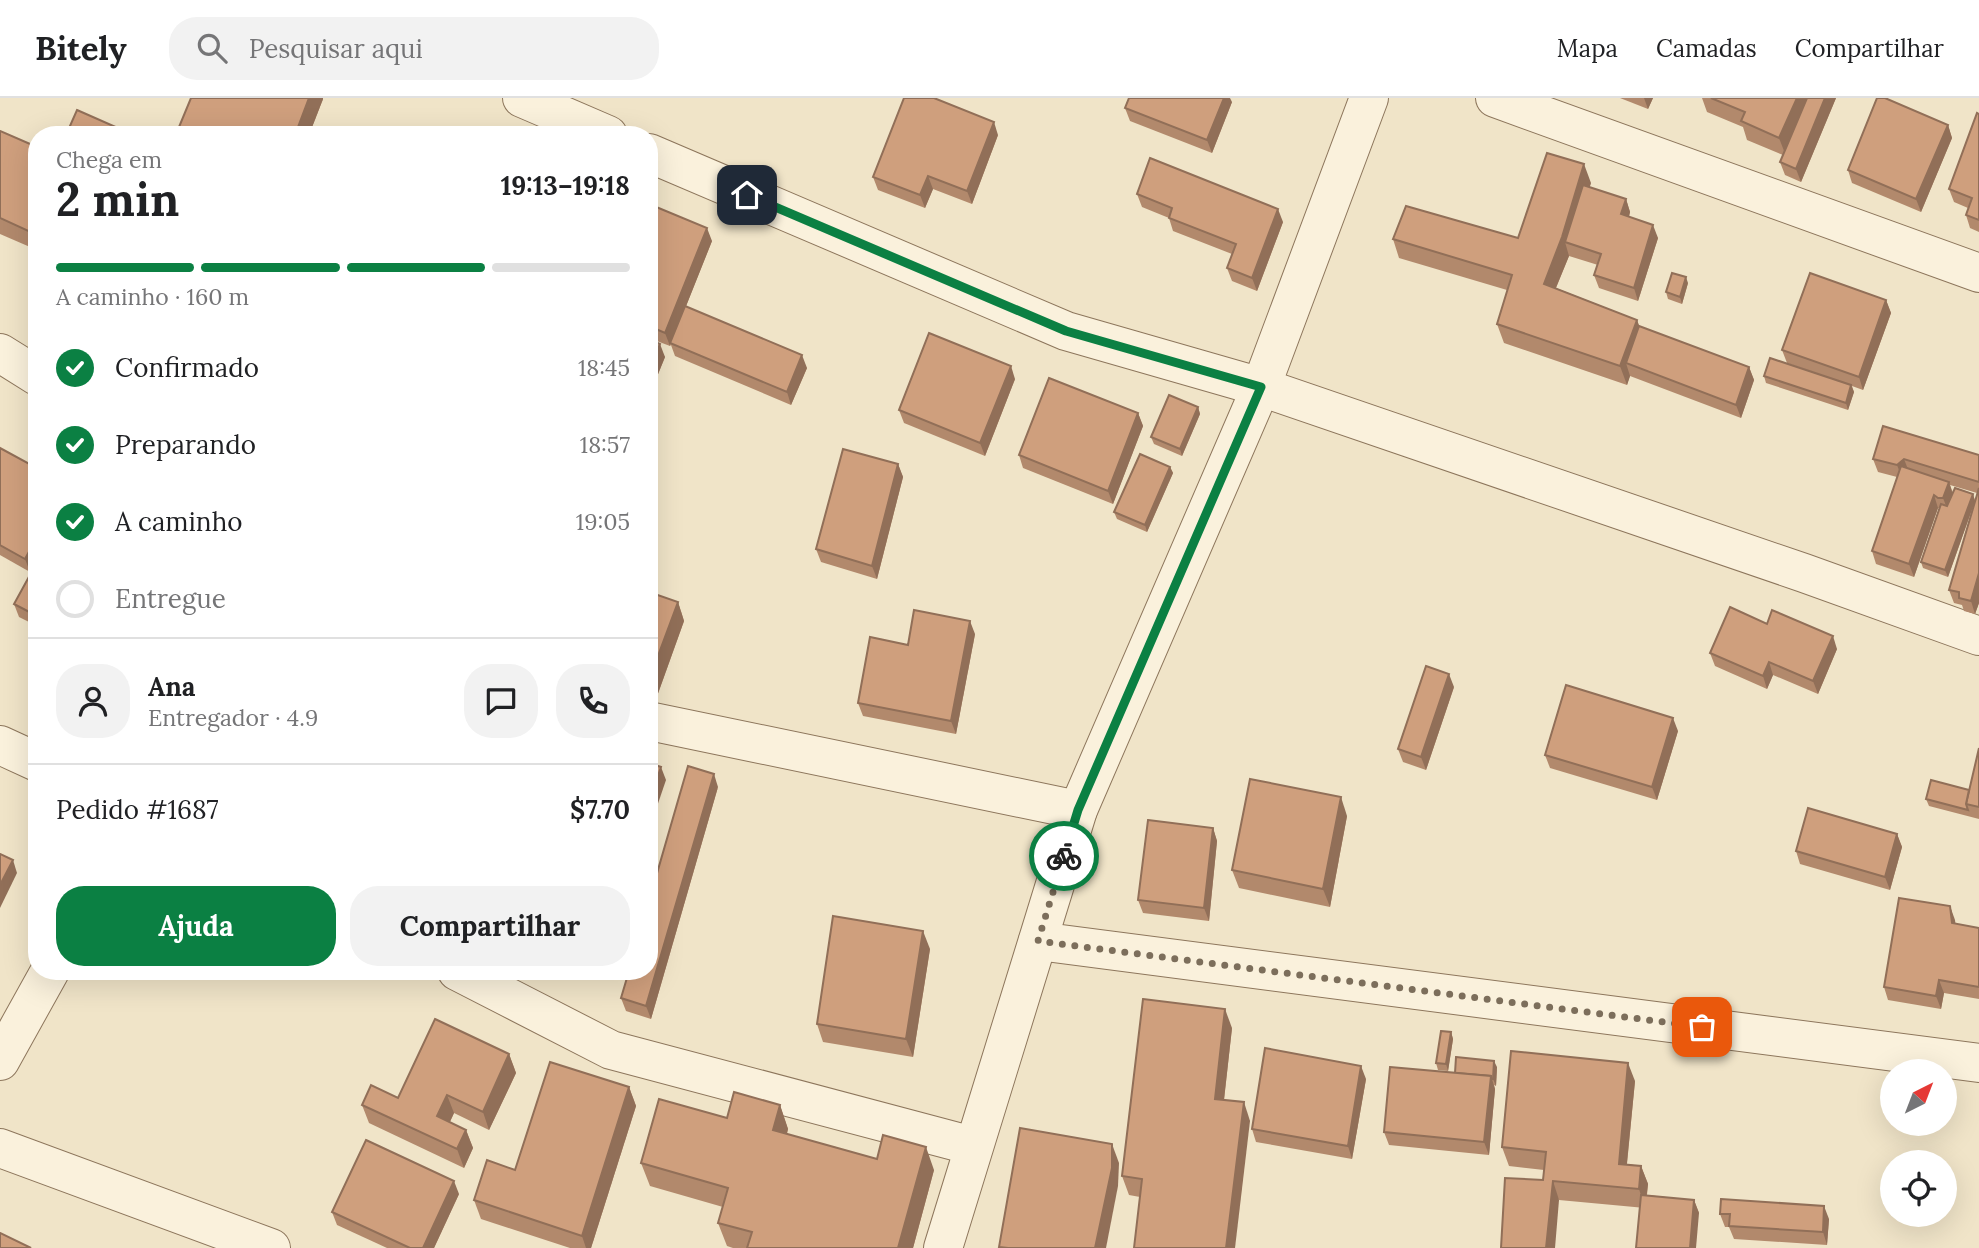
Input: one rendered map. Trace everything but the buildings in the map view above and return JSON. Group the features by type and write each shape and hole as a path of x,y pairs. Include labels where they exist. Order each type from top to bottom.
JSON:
{"street":[{"path":"522,98 587,126"},
{"path":"943,1248 1078,810 1261,387 1369,98"},
{"path":"1495,98 1979,273"},
{"path":"658,157 1066,331 1261,387 1804,573 1979,636"},
{"path":"0,353 28,370"},
{"path":"658,723 1078,810"},
{"path":"0,745 28,758"},
{"path":"1038,941 1979,1063"},
{"path":"0,1061 46,980"},
{"path":"475,980 611,1050 973,1146"},
{"path":"0,1148 271,1248"}],"way so far":[{"path":"1064,856 1038,941 1702,1027"}],"route":[{"path":"747,195 1066,331 1261,387 1078,810 1064,856"}]}
